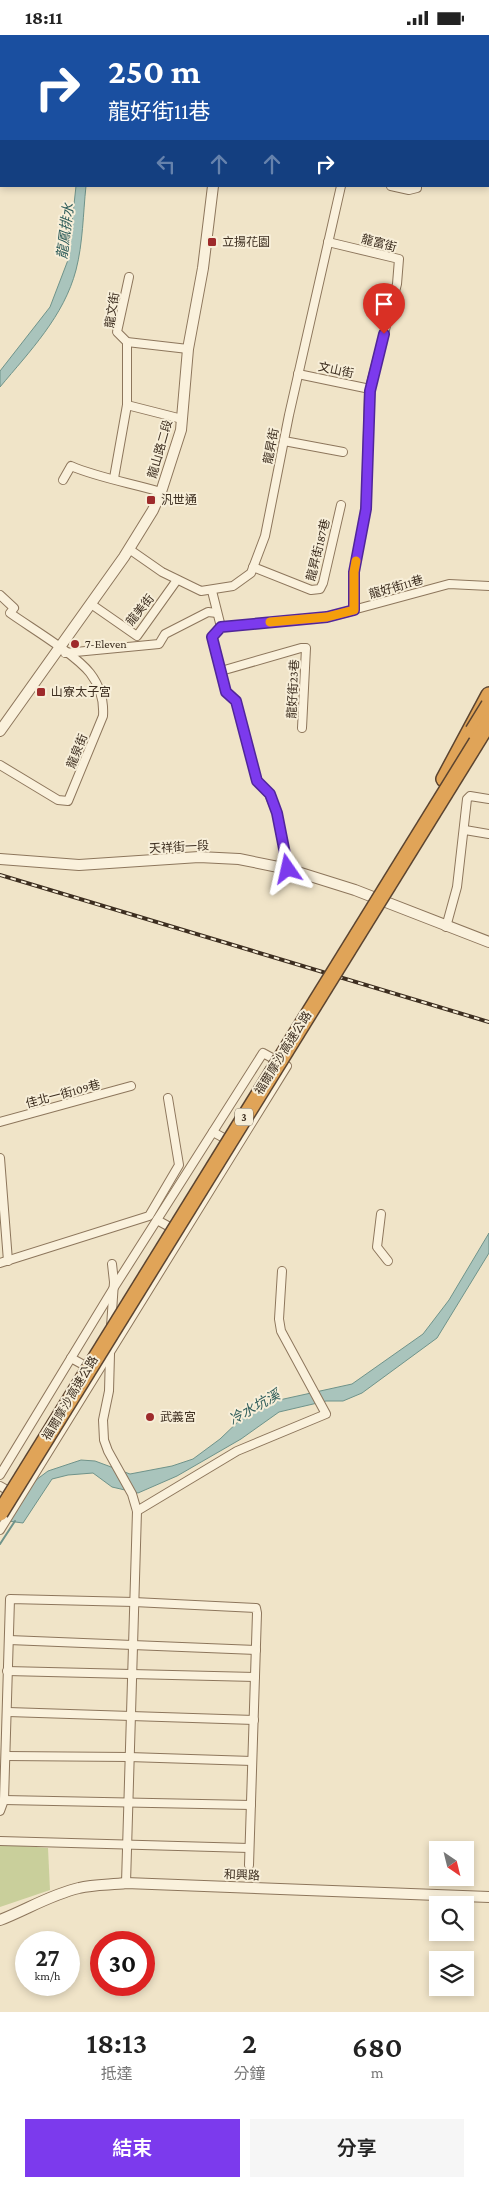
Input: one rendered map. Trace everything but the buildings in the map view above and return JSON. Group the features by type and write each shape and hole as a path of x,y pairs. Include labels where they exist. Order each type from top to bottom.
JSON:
{"highway":[{"path":"444,779 489,695"},
{"name":"福爾摩沙高速公路","path":"0,1495 489,705"},
{"name":"福爾摩沙高速公路","path":"0,1513 489,723"}],"street":[{"name":"龍山路二段","path":"0,731 62,650 91,603 129,549 153,510 161,492 181,430 188,349 203,268 213,187"},
{"name":"龍昇街","path":"212,591 233,586 251,573 265,536 298,374 341,187"},
{"path":"395,187 408,190 417,189 418,187"},
{"name":"龍富街","path":"328,241 399,259 397,284 370,389 366,509 354,572 354,610"},
{"name":"龍文街","path":"129,277 117,332 127,343 188,349"},
{"path":"114,479 127,405 127,343"},
{"name":"文山街","path":"298,374 370,389"},
{"path":"127,405 182,419"},
{"path":"284,441 343,452"},
{"path":"64,480 71,465 93,475 161,492"},
{"name":"龍昇街187巷","path":"254,567 311,590 320,589 341,505"},
{"path":"129,549 177,580 201,591 212,591 221,627 212,637 226,692 236,701 257,781 270,794 277,813 288,869"},
{"name":"龍美街","path":"91,603 137,637 177,580"},
{"name":"龍好街11巷","path":"221,627 327,617 443,585 460,583 489,585"},
{"path":"0,595 14,608 10,613 62,650 159,644 165,634 208,612 218,613"},
{"name":"龍好街23巷","path":"221,671 306,648 302,729"},
{"name":"龍泉街","path":"0,765 58,800 68,801 103,717 104,704 99,689 90,674 62,650"},
{"path":"446,927 457,887 468,799 470,796 489,799"},
{"path":"465,830 489,834"},
{"name":"天祥街一段","path":"0,859 79,865 199,857 239,859 288,869 356,890 402,907 446,927 489,942"},
{"path":"0,1475 113,1289 263,1053 287,1066 0,1530"},
{"name":"佳北一街109巷","path":"0,1122 131,1086"},
{"path":"0,1158 4,1262 149,1216 179,1165 168,1098"},
{"path":"213,1132 237,1145"},
{"path":"381,1214 377,1247 388,1261"},
{"path":"157,1220 183,1234"},
{"path":"112,1264 113,1289 109,1391 103,1420 104,1440 108,1451 119,1467 132,1493 137,1511 126,1883"},
{"path":"137,1511 237,1451 326,1414 280,1325 282,1271"},
{"path":"71,1358 97,1373"},
{"path":"0,1487 20,1497"},
{"path":"0,1811 4,1800 10,1599 134,1602 256,1608 249,1865"},
{"path":"8,1640 256,1650"},
{"path":"7,1671 255,1677"},
{"path":"8,1712 254,1720"},
{"path":"6,1756 252,1761"},
{"path":"4,1800 251,1805"},
{"path":"0,1841 250,1848"},
{"name":"和興路","path":"0,1920 80,1887 126,1883 489,1897"}],"green space":[{"path":"0,1844 48,1848 50,1890 0,1907"}],"water":[{"path":"76,187 86,187 80,249 71,287 55,318 0,387 0,371 50,307 68,260"},
{"path":"489,1233 489,1253 437,1338 362,1393 343,1401 326,1401 279,1412 241,1439 177,1476 138,1493 112,1487 93,1473 68,1475 52,1479 23,1523 8,1521 36,1480 48,1471 81,1460 95,1461 130,1474 172,1466 193,1459 261,1404 352,1384 423,1334 449,1300"}],"waterway":[{"path":"0,1544 15,1521"}],"railway":[{"path":"0,875 489,1022"}],"slow traffic":[{"path":"270,622 327,617 354,610 354,572 356,561"}],"place":[{"name":"立揚花園","path":"212,242"},
{"name":"汎世通","path":"151,500"},
{"name":"7-Eleven","path":"75,644"},
{"name":"山寮太子宮","path":"41,692"},
{"name":"武義宮","path":"150,1417"}],"route":[{"path":"288,869 277,813 270,794 257,781 236,701 226,692 212,637 221,627 327,617 354,610 354,572 366,509 370,391 384,334"}],"water label":[{"name":"龍鳳排水","path":"65,231"},
{"name":"冷水坑溪","path":"254,1407"}]}
